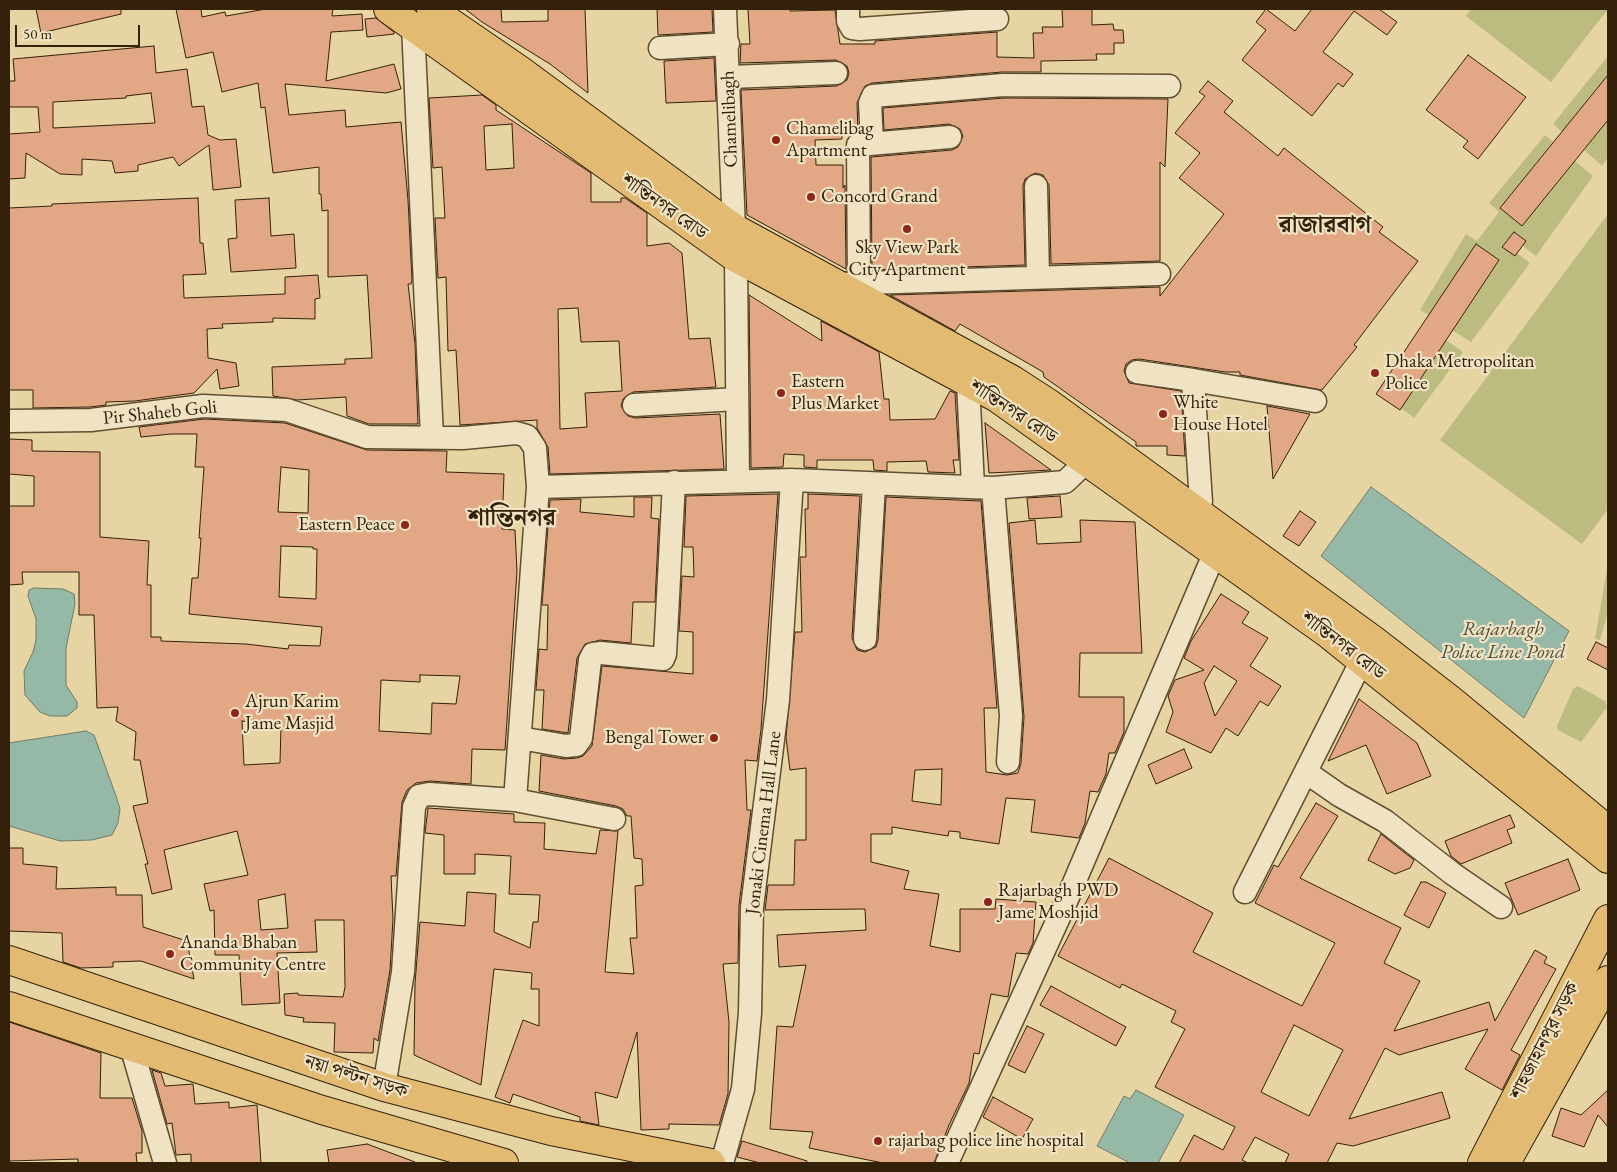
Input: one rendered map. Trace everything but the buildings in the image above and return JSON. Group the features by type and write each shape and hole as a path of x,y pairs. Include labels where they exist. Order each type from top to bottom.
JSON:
{"main road":[{"name":"শান্তিনগর রোড","path":"388,9 423,14 520,70 734,228 845,283 1013,380 1050,404 1194,510 1248,562 1369,651 1608,858"},
{"name":"শান্তিনগর রোড","path":"423,14 736,258 997,398 1215,552 1248,562"},
{"name":"শান্তিনগর রোড","path":"1369,651 1451,700 1608,830"},
{"name":"শাহজাহানপুর সড়ক","path":"1482,1163 1608,919"},
{"name":"নয়া পল্টন সড়ক","path":"9,960 384,1087 551,1131 711,1163"},
{"name":"শাহজাহানপুর সড়ক","path":"1506,1163 1608,980"},
{"path":"9,1006 322,1110 504,1163"}],"street":[{"name":"Chamelibagh","path":"725,9 728,44 734,228"},
{"path":"848,9 848,21 852,28 860,29 997,19"},
{"path":"423,14 432,437"},
{"path":"660,48 728,44"},
{"path":"729,77 836,74"},
{"path":"872,142 870,103 873,96 1003,85 1168,86"},
{"path":"950,137 872,142 861,144 857,148 845,283 1159,274"},
{"path":"1036,186 1038,276"},
{"path":"736,258 738,481"},
{"path":"1137,372 1315,401"},
{"path":"1194,380 1201,502 1194,510"},
{"path":"968,382 1011,716 1008,762"},
{"path":"634,405 737,399"},
{"name":"Pir Shaheb Goli","path":"9,421 91,420 147,412 212,406 287,410 366,437 463,438 516,433 527,436 535,448 538,487"},
{"path":"515,800 538,487 792,480 874,485 983,487 1065,482 1086,462"},
{"name":"Jonaki Cinema Hall Lane","path":"722,1163 743,1089 750,1013 752,907 778,700 792,480"},
{"path":"520,738 566,746 576,745 581,738 590,660 593,654 601,653 663,659 665,654 674,482"},
{"path":"865,639 874,485"},
{"path":"947,1163 1065,904 1215,552"},
{"path":"1245,892 1369,651"},
{"path":"1306,772 1339,795 1385,821 1453,874 1501,907"},
{"path":"384,1087 403,972 414,807 419,796 429,794 515,800 614,819"},
{"path":"132,1048 165,1163"}],"shaded area":[{"path":"1471,9 1608,9 1551,82 1466,16"},
{"path":"1608,56 1608,75 1562,132 1553,124"},
{"path":"1608,120 1608,157 1602,166 1584,150"},
{"path":"1545,135 1553,142 1500,208 1522,226 1575,161 1593,176 1536,256 1523,246 1526,241 1514,232 1502,246 1515,256 1517,253 1530,263 1471,342 1452,330 1499,260 1476,245 1429,315 1420,310 1466,234 1477,241 1499,212 1489,203"},
{"path":"1608,214 1608,509 1582,544 1440,440"},
{"path":"1446,340 1463,352 1414,418 1401,408"},
{"path":"1608,563 1608,612 1600,640 1595,639"},
{"path":"1578,686 1605,701 1607,707 1581,742 1558,730 1557,726 1573,689"}],"water":[{"name":"Rajarbagh Police Line Pond","path":"1371,487 1569,631 1524,718 1321,556"},
{"path":"34,588 63,589 74,594 75,604 66,648 66,685 77,702 77,708 67,716 50,716 40,712 25,695 24,671 33,652 36,640 36,619 28,596 29,590"},
{"path":"86,731 94,735 120,809 118,823 112,835 92,840 60,841 9,826 9,743"},
{"path":"1136,1090 1184,1115 1158,1163 1130,1163 1097,1146 1124,1096 1130,1099"}],"place":[{"name":"Chamelibag Apartment","path":"776,140"},
{"name":"Concord Grand","path":"811,197"},
{"name":"Sky View Park City Apartment","path":"907,229"},
{"name":"Dhaka Metropolitan Police","path":"1375,373"},
{"name":"Eastern Plus Market","path":"781,393"},
{"name":"White House Hotel","path":"1163,414"},
{"name":"Eastern Peace","path":"405,525"},
{"name":"Ajrun Karim Jame Masjid","path":"235,713"},
{"name":"Bengal Tower","path":"714,738"},
{"name":"Rajarbagh PWD Jame Moshjid","path":"988,902"},
{"name":"Ananda Bhaban Community Centre","path":"170,954"},
{"name":"rajarbag police line hospital","path":"878,1141"}],"district":[{"name":"রাজারবাগ","path":"1325,225"},
{"name":"শান্তিনগর","path":"512,518"}]}
